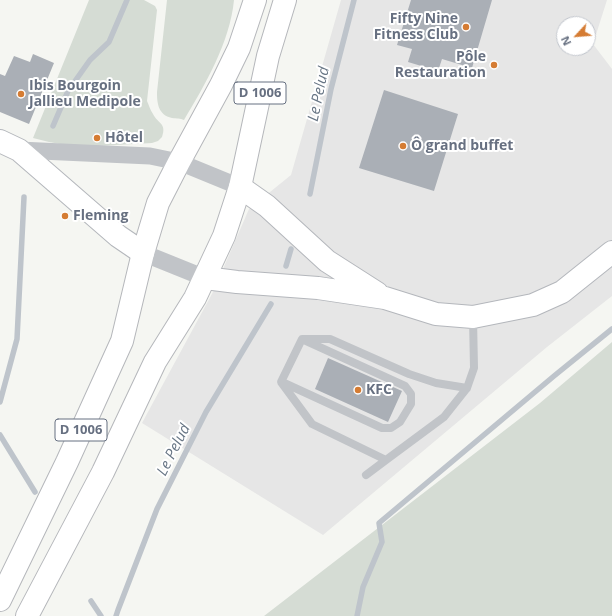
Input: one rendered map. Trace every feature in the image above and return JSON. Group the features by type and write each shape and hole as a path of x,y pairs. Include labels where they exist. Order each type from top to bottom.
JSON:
{"main road":[{"name":"D 1006","path":"0,600 67,462 122,341 143,253 158,203 239,48 255,0"},
{"name":"D 1006","path":"27,616 103,472 155,362 195,298 224,236 240,187 268,56 285,0"},
{"path":"10,146 118,236 143,253"},
{"path":"240,187 268,206 327,261 385,298"},
{"path":"205,278 318,288 385,298 436,314 473,317 533,305 562,292 612,252"}],"street":[{"path":"10,146 150,156 179,162 240,187"},
{"path":"143,253 205,278"}],"lane":[{"path":"366,475 444,417 467,388 474,368 473,317"},
{"path":"302,339 330,339 409,374 436,383 467,388"},
{"path":"281,382 302,339"},
{"path":"281,382 382,428 391,428 400,422 411,404 411,394 406,386 302,339"},
{"path":"281,382 312,424 386,460"}],"shaded area":[{"path":"89,0 144,0 155,6 157,10 147,101 155,117 163,126 162,137 158,141 152,143 98,146 66,145 33,138"},
{"path":"167,0 234,0 232,16 222,47 208,78 184,120 172,118 164,114 159,108 157,100"},
{"path":"341,0 607,0 596,35 596,16 556,16 556,56 596,56 596,48 612,69 612,296 547,347 323,535 142,423 213,292 249,209 291,175"},
{"path":"612,342 612,616 264,616 540,403"}],"building":[{"path":"411,0 492,0 472,68 442,59 438,71 408,62 412,49 397,45"},
{"name":"Ibis Bourgoin Jallieu Medipole","path":"33,54 54,63 29,124 0,112 0,74 5,76 14,56 30,62"},
{"path":"384,90 458,114 434,191 359,168"},
{"name":"KFC","path":"328,358 402,391 388,422 315,389"}],"waterway":[{"name":"Le Pelud","path":"53,126 68,91 90,60 109,42 127,0"},
{"name":"Le Pelud","path":"310,194 331,89 354,0"},
{"name":"Le Pelud","path":"0,402 17,339 24,197"},
{"path":"286,266 291,249"},
{"name":"Le Pelud","path":"116,616 157,509 206,412 271,304"},
{"path":"357,616 363,587 382,542 379,523 612,329"},
{"name":"Le Pelud","path":"0,435 35,492"},
{"name":"Le Pelud","path":"91,601 101,616"}],"place":[{"name":"Fifty Nine Fitness Club","path":"466,27"},
{"name":"Pôle Restauration","path":"494,65"},
{"name":"Ibis Bourgoin Jallieu Medipole","path":"21,94"},
{"name":"Hôtel","path":"97,138"},
{"name":"Ô grand buffet","path":"403,146"},
{"name":"Fleming","path":"65,216"},
{"name":"KFC","path":"358,390"}]}
